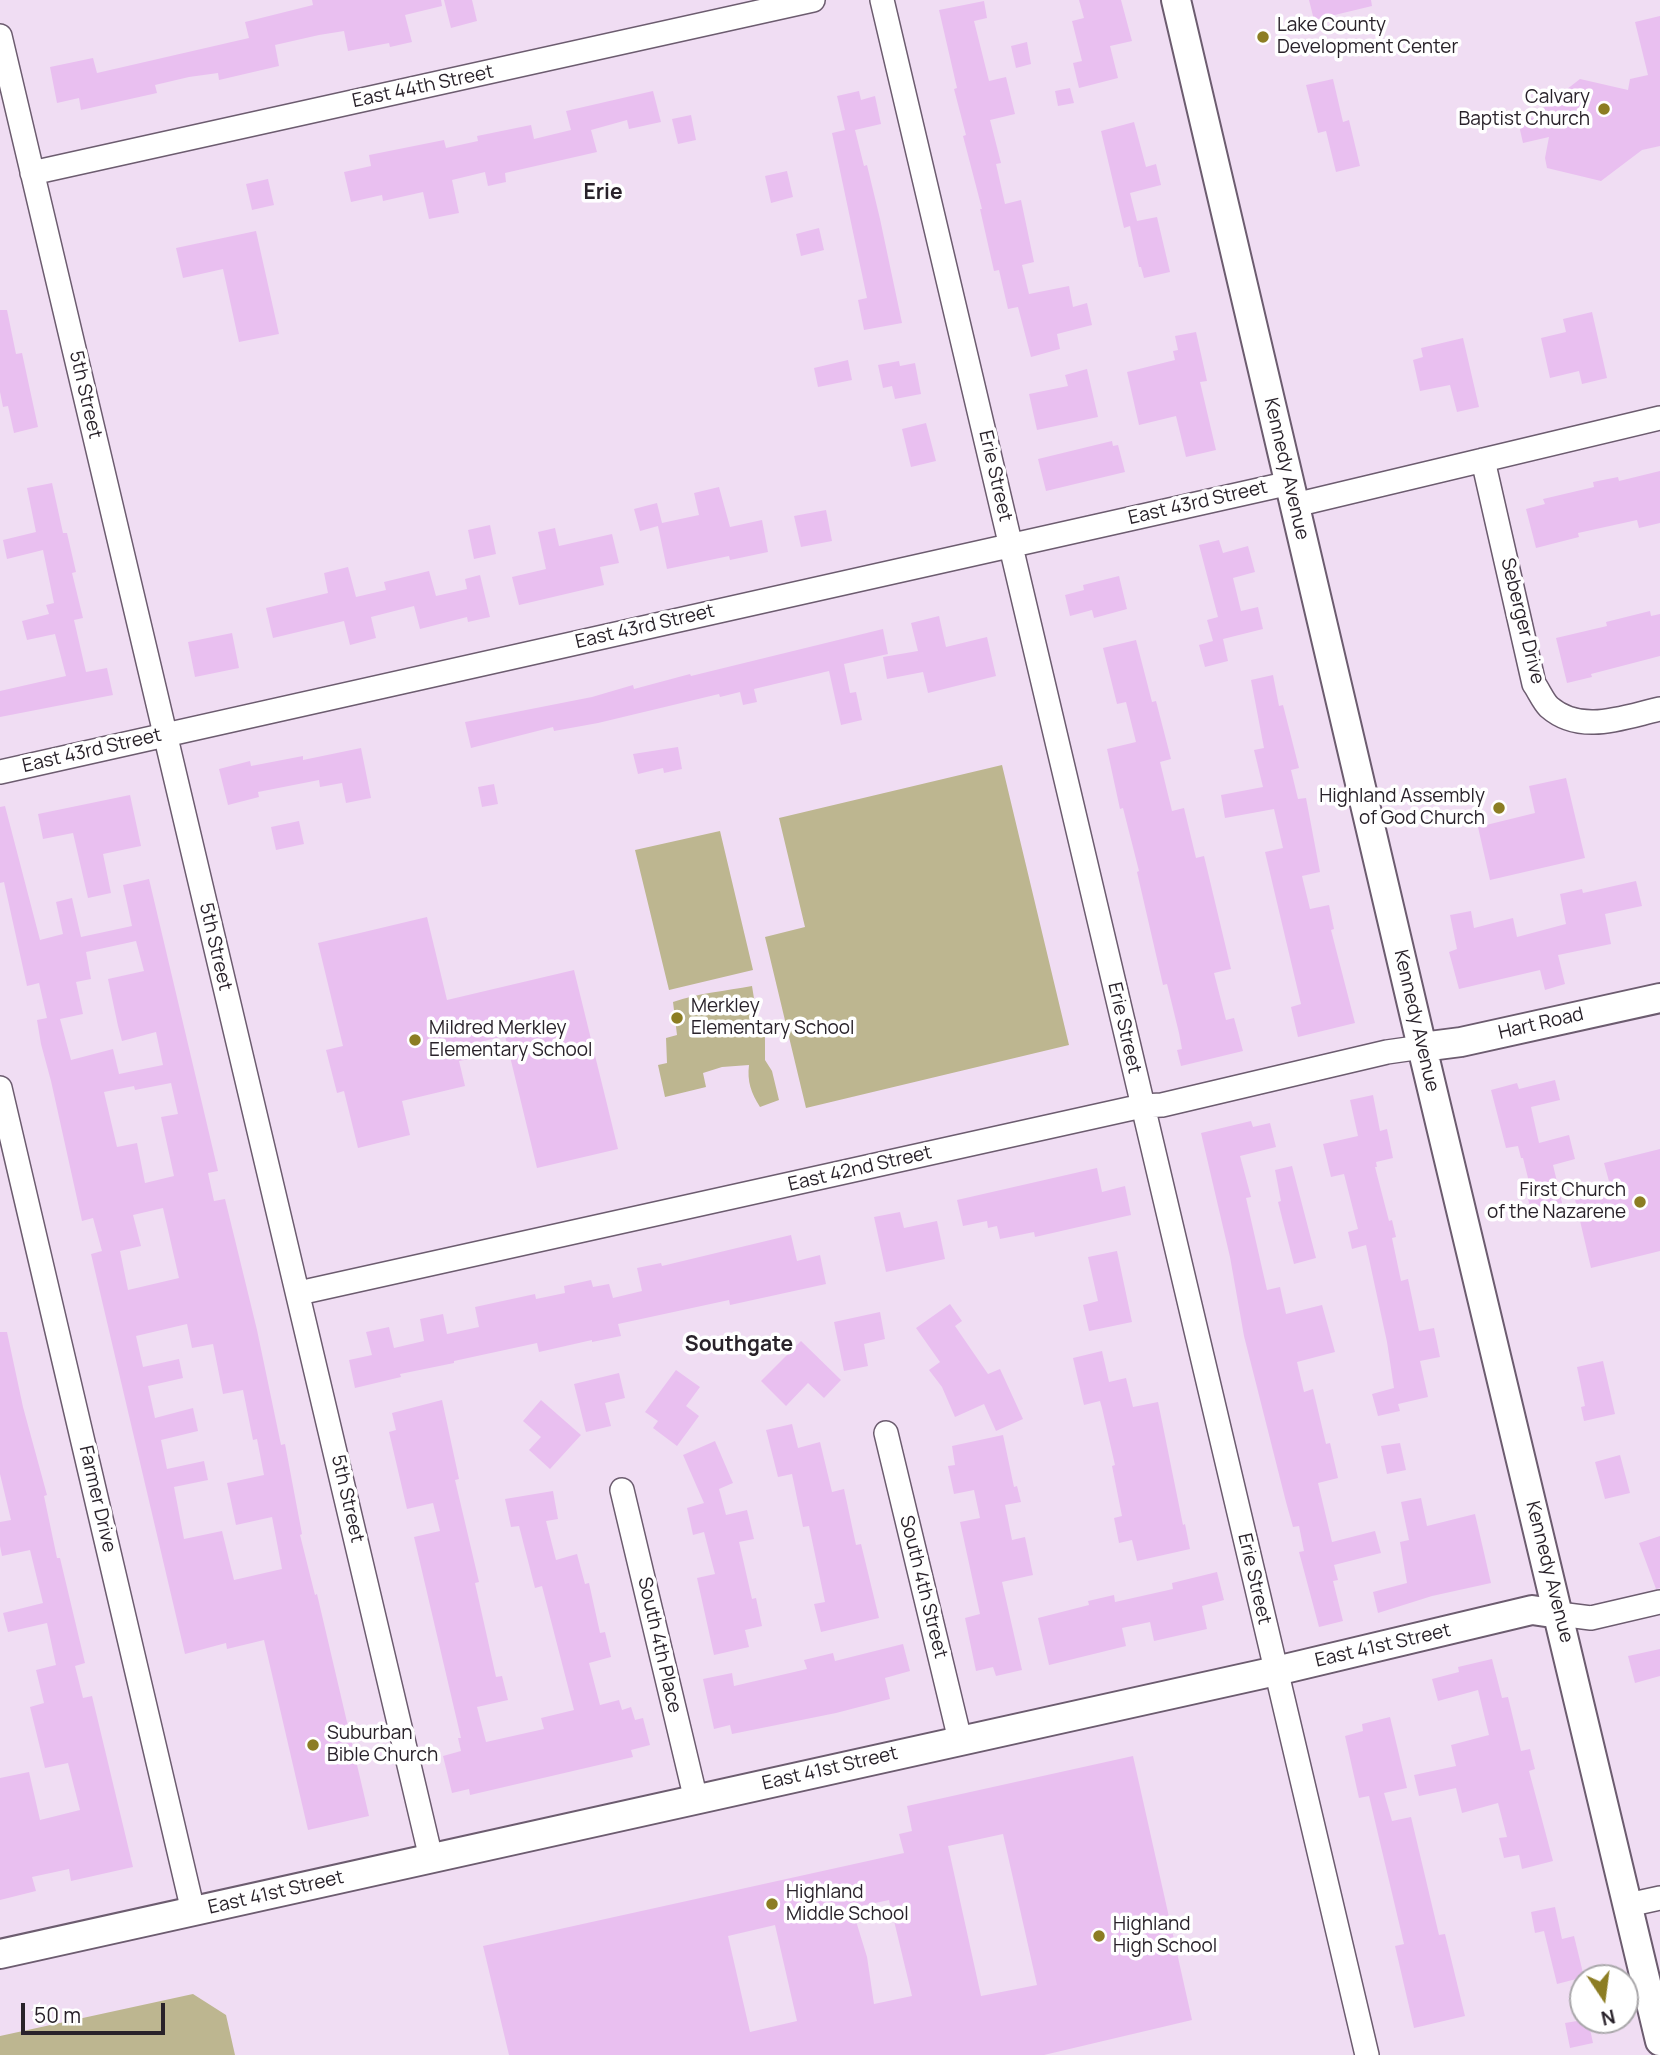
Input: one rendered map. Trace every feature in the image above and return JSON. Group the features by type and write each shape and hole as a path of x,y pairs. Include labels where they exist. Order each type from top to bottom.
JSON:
{"street":[{"name":"East 44th Street","path":"32,173 813,0"},
{"name":"Erie Street","path":"882,0 1367,2055"},
{"name":"Kennedy Avenue","path":"1176,0 1422,1047 1660,2041"},
{"name":"5th Street","path":"0,40 431,1858"},
{"name":"East 43rd Street","path":"0,772 1011,545 1483,460 1660,418"},
{"name":"Seberger Drive","path":"1483,460 1534,684 1548,706 1564,718 1581,723 1601,723 1660,709"},
{"name":"Hart Road","path":"1422,1047 1461,1042 1660,998"},
{"name":"East 42nd Street","path":"299,1293 1142,1106 1162,1105 1387,1052 1422,1047"},
{"name":"Farmer Drive","path":"0,1088 193,1911"},
{"name":"South 4th Street","path":"886,1433 960,1740"},
{"name":"South 4th Place","path":"622,1490 696,1800"},
{"name":"East 41st Street","path":"0,1954 1276,1671 1532,1611 1591,1618 1660,1602"},
{"path":"1628,1906 1660,1898"}],"shaded area":[{"path":"1002,765 1069,1045 806,1108 765,937 805,927 779,818"},
{"path":"720,831 753,970 669,990 635,850"},
{"path":"752,986 757,1017 765,1035 765,1060 772,1071 779,1100 760,1107 750,1087 749,1065 722,1067 703,1073 706,1087 665,1097 658,1065 667,1063 666,1038 677,1035 673,1002"},
{"path":"193,1994 226,2015 235,2055 0,2055 0,2036"}],"building":[{"path":"312,0 441,0 442,6 405,15 412,42 390,47 389,43 348,51 344,31 319,35 275,45 279,66 219,80 218,73 189,77 155,85 157,93 81,110 79,98 57,103 50,67 93,58 97,73 249,38 245,22 313,5"},
{"path":"444,0 472,0 477,21 451,28"},
{"path":"1079,0 1121,0 1132,41 1110,46 1118,78 1079,88 1073,63 1082,61 1072,21 1084,18"},
{"path":"1309,0 1371,0 1372,6 1314,20"},
{"path":"984,1 987,18 974,21 989,81 1006,77 1015,114 990,120 1001,163 996,164 1005,204 1021,200 1034,262 1022,265 1029,294 1069,286 1073,307 1087,303 1092,325 1057,334 1060,349 1031,357 1018,307 1008,309 999,270 994,271 982,209 963,136 966,135 939,10"},
{"path":"1660,16 1660,146 1642,150 1601,181 1547,168 1545,158 1549,137 1523,143 1518,121 1535,117 1535,114 1580,79 1628,90 1630,79 1648,75 1635,22"},
{"path":"1027,42 1031,64 1016,68 1011,46"},
{"path":"1333,79 1343,122 1349,120 1360,166 1336,172 1326,131 1318,133 1306,85"},
{"path":"1070,88 1074,103 1058,106 1055,91"},
{"path":"653,91 661,122 629,129 627,120 591,130 597,152 505,173 506,182 488,186 485,172 452,180 459,213 429,219 423,192 383,201 382,195 351,202 344,172 371,166 369,155 444,140 446,148 478,141 477,136 531,125 534,139 571,130 566,111"},
{"path":"859,91 861,100 875,96 881,124 855,130 864,166 867,165 902,323 864,330 858,300 867,298 832,133 845,130 837,96"},
{"path":"691,115 696,140 678,144 672,119"},
{"path":"1134,122 1146,167 1156,164 1161,185 1130,193 1137,221 1157,217 1170,272 1144,278 1130,226 1124,228 1101,131"},
{"path":"787,171 793,197 771,203 765,176"},
{"path":"268,179 274,205 252,210 246,184"},
{"path":"819,228 824,250 801,256 796,234"},
{"path":"256,231 279,334 239,342 223,269 183,278 176,248"},
{"path":"0,310 7,310 16,354 22,353 38,427 14,433 8,406 3,407 0,392"},
{"path":"1592,312 1607,378 1582,384 1579,371 1550,378 1541,338 1566,332 1563,319"},
{"path":"1196,332 1207,381 1200,382 1216,450 1186,457 1176,416 1139,425 1127,372 1175,360 1173,351 1178,350 1175,336"},
{"path":"1463,338 1479,407 1457,412 1450,385 1420,391 1413,360 1423,357 1421,348"},
{"path":"848,360 852,380 818,387 814,368"},
{"path":"899,361 900,366 915,363 921,394 895,399 892,386 883,388 878,365"},
{"path":"1087,369 1098,417 1037,430 1029,394 1068,386 1065,375"},
{"path":"926,423 936,461 911,467 902,429"},
{"path":"1112,441 1113,446 1118,445 1125,472 1046,491 1038,459"},
{"path":"1660,471 1660,523 1639,528 1637,520 1578,533 1579,537 1536,548 1526,509 1545,504 1543,499 1594,487 1593,482 1618,477 1619,481"},
{"path":"52,483 63,533 67,533 76,572 72,573 83,618 74,620 86,672 107,668 113,695 0,717 0,691 66,676 55,634 27,640 22,621 49,614 46,605 54,603 43,550 7,559 3,540 36,532 27,488"},
{"path":"719,487 730,527 762,520 768,552 730,560 729,556 667,569 658,526 640,531 634,509 657,503 662,523 699,515 694,493"},
{"path":"826,510 832,541 801,547 794,516"},
{"path":"490,525 496,554 474,559 468,530"},
{"path":"555,528 559,546 612,534 619,563 600,567 604,585 519,605 512,577 546,569 538,532"},
{"path":"1219,540 1223,553 1248,546 1255,572 1233,578 1241,611 1258,607 1263,629 1223,639 1228,661 1205,667 1199,645 1213,641 1207,620 1218,617 1199,545"},
{"path":"348,567 356,597 386,590 384,582 429,571 436,596 467,589 465,579 480,575 490,617 468,622 467,617 420,629 414,606 371,617 376,638 350,645 344,621 273,638 266,608 328,593 324,573"},
{"path":"1119,576 1127,609 1094,618 1092,610 1070,616 1065,595 1084,590 1083,585"},
{"path":"1650,611 1651,616 1660,614 1660,656 1567,683 1556,638 1607,626 1606,622"},
{"path":"939,616 946,647 987,637 996,676 928,693 923,672 887,679 883,657 918,651 911,623"},
{"path":"883,629 888,654 844,664 850,693 856,692 862,720 841,725 829,671 754,689 757,702 743,705 740,692 720,697 719,694 598,723 554,731 553,727 471,748 465,722 592,697 633,685 634,689"},
{"path":"232,633 239,668 195,677 188,642"},
{"path":"1136,640 1152,702 1156,701 1171,759 1160,762 1172,811 1184,808 1196,858 1204,856 1231,969 1214,973 1226,1020 1234,1018 1243,1051 1181,1066 1177,1050 1182,1049 1179,1033 1167,984 1163,985 1137,872 1139,871 1123,808 1120,809 1107,749 1136,742 1126,702 1117,704 1103,648"},
{"path":"1273,675 1279,706 1283,705 1299,768 1291,770 1298,799 1306,798 1320,872 1302,876 1310,909 1329,905 1334,929 1331,930 1355,1023 1298,1037 1291,1007 1301,1004 1265,852 1283,848 1274,809 1225,818 1221,795 1263,787 1254,750 1264,748 1251,680"},
{"path":"678,747 682,769 664,773 663,768 638,774 633,754"},
{"path":"361,748 371,798 346,803 342,783 320,787 319,780 258,792 259,797 228,805 219,769 250,761 251,766 303,756 303,760"},
{"path":"1566,778 1585,858 1490,880 1478,827 1535,813 1529,786"},
{"path":"494,784 498,804 482,807 478,787"},
{"path":"130,795 141,846 103,854 111,893 88,898 73,833 43,839 38,814"},
{"path":"5,806 40,940 63,934 56,902 72,898 81,937 132,926 123,885 149,879 218,1171 208,1173 214,1201 225,1199 257,1330 281,1445 285,1444 302,1534 300,1535 315,1595 317,1594 369,1816 308,1830 264,1640 227,1649 226,1643 185,1654 91,1254 102,1251 93,1218 82,1221 41,1044 37,1020 47,1018 39,983 27,986 4,882 0,883 0,807","holes":["136,941 144,971 108,979 118,1026 122,1041 156,1032 163,1065 119,1074 113,1049 71,1060 60,1019 83,1014 76,982 91,979 86,952","171,1083 178,1114 161,1117 174,1176 145,1183 137,1143 117,1147 104,1092 134,1086 135,1090","163,1208 179,1278 128,1290 120,1251 141,1246 133,1215","187,1324 192,1348 213,1344 223,1394 243,1390 253,1440 257,1439 264,1475 227,1483 236,1525 272,1517 282,1569 234,1580 222,1531 184,1539 174,1487 208,1480 204,1461 167,1469 161,1440 198,1431 193,1408 155,1418 148,1386 183,1378 179,1359 143,1367 136,1336"]},
{"path":"299,821 304,844 276,850 271,827"},
{"path":"1636,881 1642,906 1605,914 1611,944 1558,955 1565,984 1545,990 1540,970 1459,989 1449,952 1457,949 1450,915 1471,911 1474,928 1513,918 1517,937 1566,924 1560,894 1582,889 1583,893"},
{"name":"Mildred Merkley Elementary School","path":"427,917 447,1000 574,970 618,1149 537,1168 505,1036 471,1044 475,1058 459,1061 465,1086 402,1101 410,1135 358,1148 344,1091 337,1093 326,1050 343,1046 318,943"},
{"path":"1555,1080 1560,1100 1531,1107 1539,1143 1569,1135 1575,1159 1553,1165 1564,1211 1533,1219 1527,1195 1532,1194 1523,1158 1518,1146 1506,1148 1491,1090 1517,1083 1519,1089"},
{"path":"1373,1095 1380,1131 1387,1129 1393,1158 1376,1162 1375,1167 1389,1221 1392,1220 1396,1237 1392,1238 1401,1281 1408,1279 1419,1331 1434,1328 1440,1357 1420,1361 1428,1397 1398,1404 1400,1411 1378,1416 1372,1394 1394,1388 1387,1342 1366,1245 1352,1249 1348,1232 1358,1229 1344,1174 1331,1177 1323,1144 1358,1136 1350,1100"},
{"path":"1251,1121 1253,1127 1270,1123 1276,1147 1240,1156 1251,1197 1246,1198 1267,1290 1280,1287 1286,1314 1322,1305 1335,1352 1297,1362 1304,1392 1313,1389 1326,1444 1330,1443 1338,1478 1318,1483 1332,1542 1375,1531 1381,1553 1334,1565 1338,1580 1333,1581 1343,1621 1319,1627 1299,1552 1304,1551 1299,1526 1293,1527 1244,1336 1230,1257 1201,1133"},
{"name":"First Church of the Nazarene","path":"1660,1149 1660,1251 1591,1268 1574,1195 1610,1185 1604,1163"},
{"path":"1292,1166 1316,1258 1294,1264 1278,1202 1281,1201 1275,1170"},
{"path":"1097,1168 1102,1192 1125,1186 1131,1215 1035,1237 1034,1232 1000,1239 997,1226 988,1228 987,1221 963,1226 957,1200"},
{"path":"900,1212 904,1228 937,1221 945,1259 886,1272 874,1217"},
{"path":"791,1235 797,1261 820,1255 826,1284 730,1305 729,1300 618,1324 621,1336 539,1352 537,1343 400,1374 401,1377 355,1388 349,1360 372,1355 366,1332 389,1327 394,1348 424,1341 420,1319 443,1314 447,1334 479,1327 475,1307 535,1294 536,1299 565,1293 564,1286 591,1280 593,1287 609,1284 613,1298 642,1291 637,1268 661,1263 662,1266"},
{"path":"1117,1251 1132,1322 1089,1331 1083,1305 1098,1301 1088,1257"},
{"path":"950,1304 962,1321 955,1326 988,1374 1000,1369 1023,1419 996,1431 984,1404 955,1417 942,1387 929,1370 940,1362 916,1328"},
{"path":"880,1312 885,1339 864,1344 868,1366 844,1371 834,1322"},
{"path":"0,1332 7,1332 23,1407 47,1495 44,1496 57,1558 60,1558 85,1663 75,1666 83,1698 92,1696 133,1867 71,1881 69,1869 32,1877 36,1891 0,1900 0,1778 29,1772 40,1820 80,1810 68,1763 45,1768 30,1707 44,1703 36,1670 56,1665 47,1623 8,1632 3,1613 43,1603 30,1550 2,1556 0,1546 0,1522 11,1520 0,1474"},
{"path":"801,1341 841,1380 824,1398 808,1383 786,1406 761,1381"},
{"path":"1102,1351 1109,1382 1126,1378 1133,1407 1158,1402 1190,1549 1137,1561 1132,1540 1119,1543 1114,1518 1122,1516 1112,1466 1115,1465 1102,1408 1100,1401 1084,1405 1073,1358"},
{"path":"1603,1361 1615,1414 1584,1421 1581,1407 1585,1406 1577,1367"},
{"path":"676,1370 700,1387 686,1406 699,1416 677,1446 653,1428 658,1421 645,1412"},
{"path":"619,1373 625,1398 605,1403 611,1426 586,1432 574,1384"},
{"path":"442,1400 459,1479 455,1480 479,1582 475,1583 496,1677 502,1676 508,1700 477,1707 486,1742 544,1729 541,1718 574,1710 542,1586 535,1588 519,1526 511,1527 505,1499 553,1491 558,1519 546,1521 556,1560 577,1554 585,1584 589,1583 600,1633 605,1632 611,1657 589,1663 600,1705 619,1700 622,1710 631,1707 635,1720 643,1718 650,1745 631,1750 633,1757 470,1795 469,1789 452,1793 443,1756 461,1751 458,1738 461,1738 414,1537 440,1531 433,1503 407,1509 389,1432 396,1430 392,1413"},
{"path":"541,1400 581,1435 550,1469 529,1450 541,1437 523,1421"},
{"path":"792,1424 798,1448 820,1442 832,1492 844,1489 856,1545 861,1544 879,1618 821,1632 814,1604 825,1602 809,1526 803,1527 792,1474 778,1477 766,1430"},
{"path":"1003,1435 1014,1487 1017,1486 1021,1502 1005,1505 1012,1540 1025,1537 1033,1575 1002,1582 1022,1670 996,1676 993,1667 976,1671 965,1618 980,1614 960,1522 980,1518 974,1490 954,1494 948,1466 955,1465 952,1446"},
{"path":"715,1441 733,1483 719,1489 726,1515 747,1510 754,1539 739,1542 752,1599 756,1598 762,1626 745,1630 749,1647 714,1655 697,1578 715,1574 704,1532 693,1535 687,1508 704,1503 683,1455"},
{"path":"1400,1443 1406,1470 1387,1474 1381,1446"},
{"path":"1620,1455 1630,1493 1605,1499 1595,1462"},
{"path":"1421,1498 1427,1526 1475,1514 1491,1583 1432,1596 1378,1613 1373,1592 1407,1583 1400,1542 1409,1540 1401,1502"},
{"path":"1660,1536 1660,1588 1656,1589 1639,1543"},
{"path":"1217,1572 1224,1600 1202,1606 1207,1629 1154,1641 1150,1622 1122,1628 1126,1646 1049,1665 1038,1618 1089,1605 1088,1601 1114,1595 1115,1602 1173,1589 1172,1583"},
{"path":"903,1644 910,1671 885,1678 890,1699 732,1734 730,1725 714,1729 703,1679 732,1673 734,1686 807,1669 804,1660 833,1653 835,1661"},
{"path":"1660,1649 1660,1676 1635,1683 1628,1656"},
{"path":"1492,1659 1502,1698 1508,1697 1521,1751 1530,1749 1535,1769 1529,1771 1553,1861 1522,1869 1519,1855 1504,1858 1499,1838 1507,1837 1498,1803 1462,1813 1456,1788 1419,1796 1414,1775 1456,1766 1451,1745 1489,1735 1478,1690 1438,1701 1432,1679 1459,1672 1458,1667"},
{"path":"1390,1717 1407,1788 1384,1793 1392,1821 1411,1817 1439,1935 1445,1934 1465,2016 1414,2028 1395,1946 1404,1944 1369,1796 1359,1798 1345,1736 1363,1731 1362,1724"},
{"name":"Highland Middle School","path":"1133,1756 1192,2020 1044,2055 509,2055 483,1946 904,1853 899,1834 912,1831 907,1806","holes":["1003,1834 1037,1985 981,1996 948,1846","889,1900 912,1996 874,2004 867,1957 852,1908","775,1925 797,2021 750,2032 728,1936"]},
{"path":"1555,1907 1562,1939 1574,1936 1581,1964 1569,1964 1569,1981 1557,1984 1544,1931 1535,1933 1531,1912"},
{"path":"1569,2022 1569,2034 1591,2034 1593,2043 1570,2048 1565,2023"}],"place":[{"name":"Lake County Development Center","path":"1263,37"},
{"name":"Calvary Baptist Church","path":"1604,109"},
{"name":"Highland Assembly of God Church","path":"1499,808"},
{"name":"Merkley Elementary School","path":"677,1018"},
{"name":"Mildred Merkley Elementary School","path":"415,1040"},
{"name":"First Church of the Nazarene","path":"1640,1202"},
{"name":"Suburban Bible Church","path":"313,1745"},
{"name":"Highland Middle School","path":"772,1904"},
{"name":"Highland High School","path":"1099,1936"}],"district":[{"name":"Erie","path":"603,193"},
{"name":"Southgate","path":"739,1345"}]}
